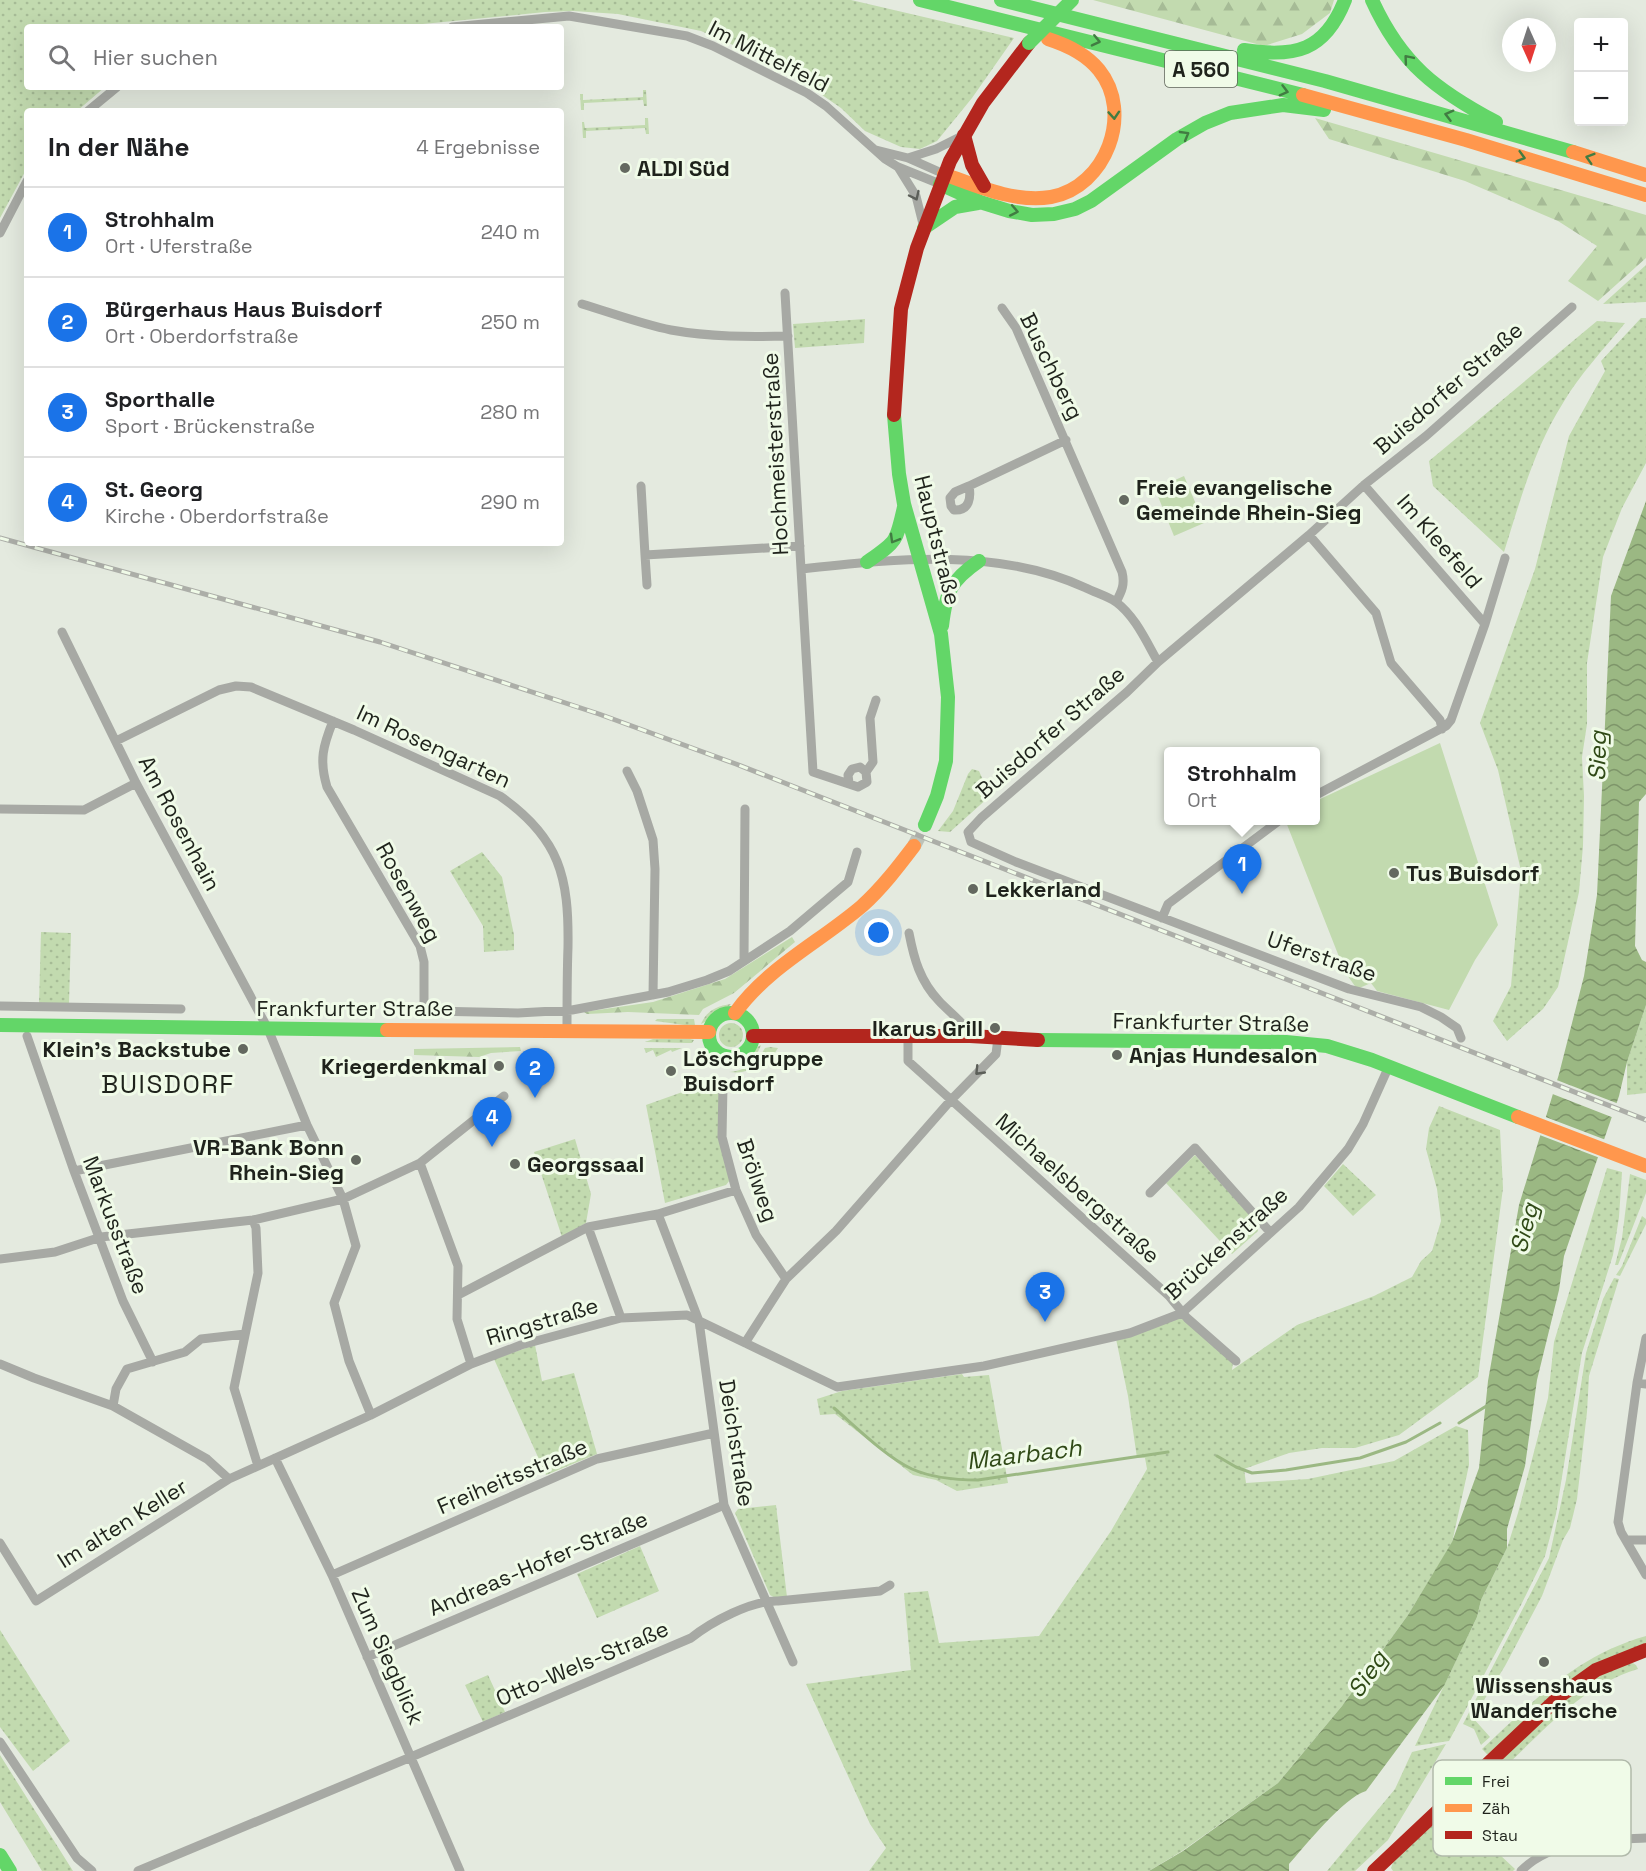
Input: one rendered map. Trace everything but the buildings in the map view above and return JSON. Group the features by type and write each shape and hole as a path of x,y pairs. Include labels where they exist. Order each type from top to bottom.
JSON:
{"main road":[{"name":"A 560","path":"920,0 1115,46 1404,123 1646,195"},
{"name":"A 560","path":"1001,0 1173,41 1455,117 1646,175"},
{"name":"Hauptstraße","path":"926,825 937,796 946,760 948,697 941,634 904,504 899,474 894,413 901,309 924,228 942,179 964,135 983,103 1029,43 1072,0"},
{"path":"1173,41 1200,40 1262,54 1287,53 1306,48 1320,40 1341,14 1345,0"},
{"path":"1372,0 1390,35 1421,75 1447,95 1525,138"},
{"path":"942,179 984,186 1013,195 1033,198 1052,197 1070,192 1096,172 1113,138 1115,118 1112,98 1104,78 1092,62 1077,51 1060,43 1012,28 998,18"},
{"path":"942,179 980,202 1032,215 1054,214 1075,209 1111,189 1177,139 1205,123 1240,112 1283,105 1332,111 1387,125 1404,123"},
{"path":"964,135 972,165 984,186"},
{"path":"924,228 948,209 963,203 980,202"},
{"path":"867,562 892,545 898,535 904,504"},
{"path":"941,634 945,597 950,586 960,573 980,561"},
{"path":"735,1013 741,1002 764,980 862,906 888,881 914,846"},
{"path":"735,1013 746,1019 753,1036 747,1049 741,1054 727,1056 712,1045 709,1032 715,1020 735,1013"},
{"name":"Frankfurter Straße","path":"0,1025 709,1032"},
{"name":"Frankfurter Straße","path":"753,1036 970,1036 1286,1042 1327,1046 1389,1066 1644,1165"},
{"path":"1492,1760 1561,1695 1596,1670 1646,1650"},
{"path":"1375,1871 1433,1816"},
{"path":"0,1855 10,1871"}],"street":[{"name":"Im Mittelfeld","path":"484,24 569,16 687,36 713,45 807,93 826,106 862,141 898,167 942,179"},
{"path":"92,108 113,90"},
{"path":"908,158 936,149 964,135"},
{"name":"Im Mittelfeld","path":"876,150 908,158 942,179"},
{"name":"Hauptstraße","path":"898,167 916,196 924,228"},
{"path":"0,233 24,188"},
{"name":"Hochmeisterstraße","path":"785,293 813,772"},
{"name":"Hochmeisterstraße","path":"582,304 622,318 671,330 733,337 788,336"},
{"name":"Buisdorfer Straße","path":"968,832 1158,662 1365,485 1426,436 1572,307"},
{"name":"Buschberg","path":"1002,308 1016,328 1122,572 1124,580 1116,602"},
{"name":"Buschberg","path":"969,486 1066,440"},
{"name":"Im Kleefeld","path":"1365,485 1485,624"},
{"path":"641,486 647,585"},
{"path":"1309,535 1376,613 1391,663 1440,720 1442,729"},
{"path":"645,555 800,546"},
{"path":"1320,793 1442,729 1450,720 1485,624 1505,558"},
{"name":"Hochmeisterstraße","path":"801,569 867,562 920,560"},
{"name":"Buisdorfer Straße","path":"920,560 980,561 1051,573 1116,602 1134,621 1158,662"},
{"name":"Am Rosenhain","path":"62,632 136,783 268,1029 307,1125 343,1199 356,1246 334,1303 349,1361 371,1415"},
{"name":"Im Rosengarten","path":"116,741 219,690 236,686 252,687 501,796 522,811 542,834 562,873 567,895 567,1030"},
{"path":"866,772 873,762 870,718 876,700"},
{"name":"Rosenweg","path":"333,721 322,753 322,769 327,787 420,946 424,962 424,1002 426,1008 432,1011 518,1013 567,1010 668,992 707,980 729,971 790,931 848,882 857,852"},
{"path":"803,777 813,772 856,787 863,786 868,780 866,772 860,767 852,769 848,775 849,783"},
{"path":"627,771 637,791 653,840 655,869 653,995"},
{"path":"0,809 84,810 136,783"},
{"path":"744,960 745,809"},
{"path":"1162,918 1168,904 1273,825"},
{"name":"Uferstraße","path":"968,832 971,842 991,853 1349,989 1421,1007 1457,1028 1461,1038"},
{"path":"909,933 914,957 922,978 938,1000 967,1029 970,1036"},
{"path":"0,1006 181,1009"},
{"name":"Markusstraße","path":"27,1036 123,1301 153,1362"},
{"name":"Michaelsbergstraße","path":"908,1037 908,1061 1169,1296 1182,1313 1236,1362"},
{"path":"745,1342 786,1279 836,1231 951,1100 996,1054 998,1038"},
{"name":"Brückenstraße","path":"745,1342 837,1387 984,1366 1130,1333 1182,1313 1299,1206 1348,1149 1363,1124 1389,1066"},
{"name":"Brölweg","path":"723,1085 722,1137 736,1190 756,1235 786,1279"},
{"path":"0,1259 55,1252 100,1237 253,1220 343,1199 420,1163 504,1096"},
{"path":"74,1171 307,1125"},
{"path":"1150,1193 1195,1148 1270,1232"},
{"path":"420,1163 458,1266 457,1319 471,1364"},
{"path":"458,1295 588,1227 658,1214 736,1190"},
{"name":"Deichstraße","path":"658,1214 699,1321 724,1504 793,1662"},
{"path":"253,1220 256,1228 258,1273 234,1388 258,1466"},
{"path":"588,1227 621,1318"},
{"name":"Ringstraße","path":"229,1479 371,1415 471,1364 521,1345 621,1318 687,1315 745,1342"},
{"path":"113,1406 116,1389 127,1369 185,1352 201,1339 245,1334"},
{"path":"1646,1338 1641,1384 1618,1522 1621,1532 1646,1575"},
{"path":"0,1364 113,1406 207,1459 229,1479"},
{"name":"Freiheitsstraße","path":"332,1575 597,1459 714,1433"},
{"name":"Zum Siegblick","path":"275,1458 332,1575 460,1871"},
{"name":"Im alten Keller","path":"0,1543 36,1601 229,1479"},
{"name":"Andreas-Hofer-Straße","path":"367,1657 724,1504"},
{"path":"1627,1540 1646,1540"},
{"path":"765,1601 778,1602 880,1591 890,1586"},
{"name":"Otto-Wels-Straße","path":"138,1871 691,1638 708,1625 765,1601"},
{"path":"0,1742 77,1858 92,1871"},
{"path":"1631,1839 1646,1838"},
{"path":"1521,1871 1540,1856"}],"green space":[{"path":"0,0 851,0 1014,38 972,98 937,141 920,149 901,147 865,131 841,108 806,84 749,52 701,31 618,14 545,12 423,24 24,24 24,90 102,90 80,108 24,108 24,174 0,218"},
{"path":"1093,0 1334,0 1330,13 1302,34 1264,46"},
{"path":"643,90 646,90 647,106 644,106 643,100 584,103 584,110 581,110 580,94 583,94 583,100 643,97"},
{"path":"645,118 648,118 649,134 646,134 645,128 586,131 586,138 583,138 582,122 585,128 645,125"},
{"path":"1315,118 1646,215 1646,258 1598,301 1568,281 1597,246 1558,221 1465,181 1329,139"},
{"path":"1646,265 1646,302 1603,304"},
{"path":"1641,318 1646,318 1646,463 1622,508 1603,557 1587,663 1587,724 1582,757 1583,846 1579,892 1558,987 1543,1009 1507,1041 1493,1021 1511,986 1521,871 1498,770 1480,723 1535,569 1569,436 1605,371 1601,361"},
{"path":"865,319 864,343 795,348 793,324"},
{"path":"1597,321 1625,323 1577,382 1553,421 1529,476 1504,552 1433,486 1429,461"},
{"path":"1184,476 1204,523 1174,536 1155,489"},
{"name":"Tus Buisdorf","path":"1440,743 1498,925 1475,960 1449,1010 1377,991 1371,983 1357,989 1345,972 1287,825 1320,825 1320,799"},
{"path":"972,769 979,771 990,796 950,832 938,831 953,811"},
{"path":"482,852 502,877 514,935 514,950 484,952 483,926 450,871"},
{"path":"41,932 71,933 69,1004 39,1004"},
{"path":"792,937 795,942 734,993 703,1009 699,1015 628,1012 587,1014 584,1012 653,1002 725,979"},
{"path":"731,1004 722,1013 701,1024 713,1009"},
{"path":"1646,1005 1646,1093 1627,1095 1627,1062"},
{"path":"657,1019 694,1019 695,1025 655,1021"},
{"path":"731,1023 740,1026 743,1035 740,1044 731,1047 722,1044 719,1035 722,1026"},
{"path":"653,1039 694,1040 692,1043 645,1042"},
{"path":"761,1045 748,1061 728,1066 732,1062"},
{"path":"520,1047 521,1051 491,1053 479,1057 414,1055 414,1049"},
{"path":"644,1048 682,1048 656,1057 653,1050 646,1053"},
{"path":"765,1048 778,1048 769,1062 763,1060 747,1070 729,1072 741,1070 750,1065"},
{"path":"719,1079 719,1139 730,1180 726,1185 665,1203 646,1105"},
{"path":"1439,1106 1500,1130 1503,1188 1478,1377 1399,1435 1355,1448 1322,1448 1289,1453 1244,1469 1246,1483 1308,1479 1394,1461 1456,1426 1468,1430 1469,1465 1452,1543 1408,1615 1342,1706 1278,1783 1182,1851 1149,1871 869,1871 886,1848 870,1824 806,1684 911,1670 904,1593 928,1591 939,1643 1039,1636 1111,1531 1147,1469 1145,1458 1137,1458 1128,1396 1116,1339 1182,1317 1233,1362 1232,1370 1297,1325 1374,1296 1412,1277 1421,1261 1432,1251 1441,1221 1437,1189 1426,1149 1429,1128"},
{"path":"575,1139 591,1194 586,1223 562,1237 534,1152"},
{"path":"1195,1155 1257,1223 1258,1231 1232,1254 1166,1183"},
{"path":"1343,1164 1376,1195 1353,1216 1324,1186"},
{"path":"1607,1168 1622,1172 1619,1217 1613,1255 1582,1353 1556,1514 1545,1556 1449,1741 1415,1746 1477,1617 1481,1600 1507,1548 1548,1398 1554,1342"},
{"path":"1630,1174 1646,1180 1646,1193 1618,1265 1615,1265 1622,1238"},
{"path":"1642,1216 1646,1219 1646,1224 1620,1276 1616,1275 1622,1266"},
{"path":"1614,1278 1619,1279 1589,1376 1577,1499 1570,1528 1563,1540 1542,1596 1505,1666 1473,1718 1490,1737 1481,1745 1474,1729 1463,1724 1549,1558 1566,1480 1586,1353 1603,1299"},
{"path":"535,1345 542,1381 574,1373 597,1454 546,1475 494,1359"},
{"path":"962,1374 964,1377 989,1375 1008,1483 957,1491 936,1480 913,1475 835,1414 820,1415 817,1399 842,1391"},
{"path":"776,1505 787,1597 777,1599 770,1595 735,1513 738,1509"},
{"path":"640,1546 659,1591 597,1618 577,1574"},
{"path":"0,1630 70,1741 33,1771 0,1727"},
{"path":"1646,1636 1646,1644 1601,1662 1490,1754 1482,1749 1538,1697 1577,1668 1598,1655"},
{"path":"1631,1662 1638,1669 1618,1676 1583,1697 1551,1723 1512,1760 1502,1760 1554,1707 1600,1674"},
{"path":"488,1675 505,1712 483,1722 465,1685"},
{"path":"1446,1744 1436,1760 1433,1760 1433,1766 1388,1840 1355,1871 1327,1871 1395,1789 1412,1752"},
{"path":"0,1755 73,1871 42,1871 0,1802"},
{"path":"1433,1821 1433,1856 1501,1856 1515,1869 1513,1871 1393,1871 1391,1868 1395,1857"}],"water":[{"name":"Sieg","path":"1646,501 1646,794 1639,802 1635,946 1642,960 1646,962 1646,1005 1627,1062 1619,1096 1564,1256 1559,1290 1537,1380 1525,1466 1507,1529 1507,1548 1481,1600 1477,1617 1444,1686 1366,1791 1357,1795 1325,1823 1289,1864 1289,1871 1149,1871 1183,1851 1278,1783 1342,1706 1408,1615 1452,1542 1479,1468 1488,1381 1519,1205 1559,1074 1584,976 1597,895 1611,596"}],"pier":[{"path":"1554,1079 1619,1104 1614,1118 1550,1093"},
{"path":"1543,1116 1606,1140 1600,1158 1537,1134"}],"waterway":[{"name":"Maarbach","path":"1459,1423 1488,1405"},
{"name":"Maarbach","path":"834,1408 902,1464 928,1475 944,1478 978,1480 1168,1452"},
{"name":"Maarbach","path":"1217,1456 1252,1473 1286,1470 1360,1458 1406,1442 1440,1423"}],"tunnel":[{"path":"914,846 925,825"}],"railway":[{"path":"0,538 24,545"},
{"path":"29,546 380,642 599,714 736,764 1646,1120"}],"traffic: fast":[{"path":"920,0 1303,95"},
{"path":"1001,0 1325,81 1573,152"},
{"path":"1029,43 1072,0"},
{"path":"1244,50 1278,53 1306,47 1328,30 1345,0"},
{"path":"1372,0 1395,42 1422,73 1455,98 1496,122"},
{"path":"940,184 980,202 1009,211 1032,215 1054,214 1075,209 1091,201 1177,139 1205,123 1230,113 1283,105 1324,110"},
{"path":"924,228 955,207 978,203"},
{"path":"894,415 904,504 941,634 948,697 946,761 937,796 925,825"},
{"path":"867,562 894,540 904,507"},
{"path":"942,626 945,604 951,588 969,568 979,561"},
{"path":"731,1013 746,1020 753,1035 746,1050 731,1057 716,1050 709,1035 716,1020 731,1013"},
{"path":"0,1025 387,1030"},
{"path":"1038,1040 1286,1042 1327,1046 1372,1060 1518,1117"},
{"path":"0,1855 10,1871"}],"traffic: slow":[{"path":"944,174 1010,196 1037,198 1051,197 1070,190 1087,179 1100,164 1109,146 1114,126 1114,107 1109,87 1099,70 1088,59 1069,47 1048,39"},
{"path":"1303,95 1466,140 1646,195"},
{"path":"1573,152 1646,175"},
{"path":"735,1013 748,997 779,968 862,906 883,885 914,846"},
{"path":"387,1030 709,1032"},
{"path":"1518,1117 1646,1166"}],"traffic: jam":[{"path":"894,415 901,309 917,248 950,161 983,103 1029,43"},
{"path":"964,135 972,165 984,186"},
{"path":"753,1036 970,1036 1038,1040"},
{"path":"1492,1760 1561,1695 1596,1670 1646,1650"},
{"path":"1374,1871 1433,1815"}],"place":[{"name":"ALDI Süd","path":"625,168"},
{"name":"Freie evangelische Gemeinde Rhein-Sieg","path":"1124,500"},
{"name":"Tus Buisdorf","path":"1394,873"},
{"name":"Lekkerland","path":"973,889"},
{"name":"Strohhalm","path":"1242,894"},
{"name":"Ikarus Grill","path":"995,1028"},
{"name":"Klein’s Backstube","path":"243,1049"},
{"name":"Anjas Hundesalon","path":"1117,1055"},
{"name":"Kriegerdenkmal","path":"499,1066"},
{"name":"Löschgruppe Buisdorf","path":"671,1071"},
{"name":"Bürgerhaus Haus Buisdorf","path":"535,1098"},
{"name":"St. Georg","path":"492,1147"},
{"name":"VR-Bank Bonn Rhein-Sieg","path":"356,1160"},
{"name":"Georgssaal","path":"515,1164"},
{"name":"Sporthalle","path":"1045,1322"},
{"name":"Wissenshaus Wanderfische","path":"1544,1662"}],"district":[{"name":"BUISDORF","path":"168,1084"}]}
